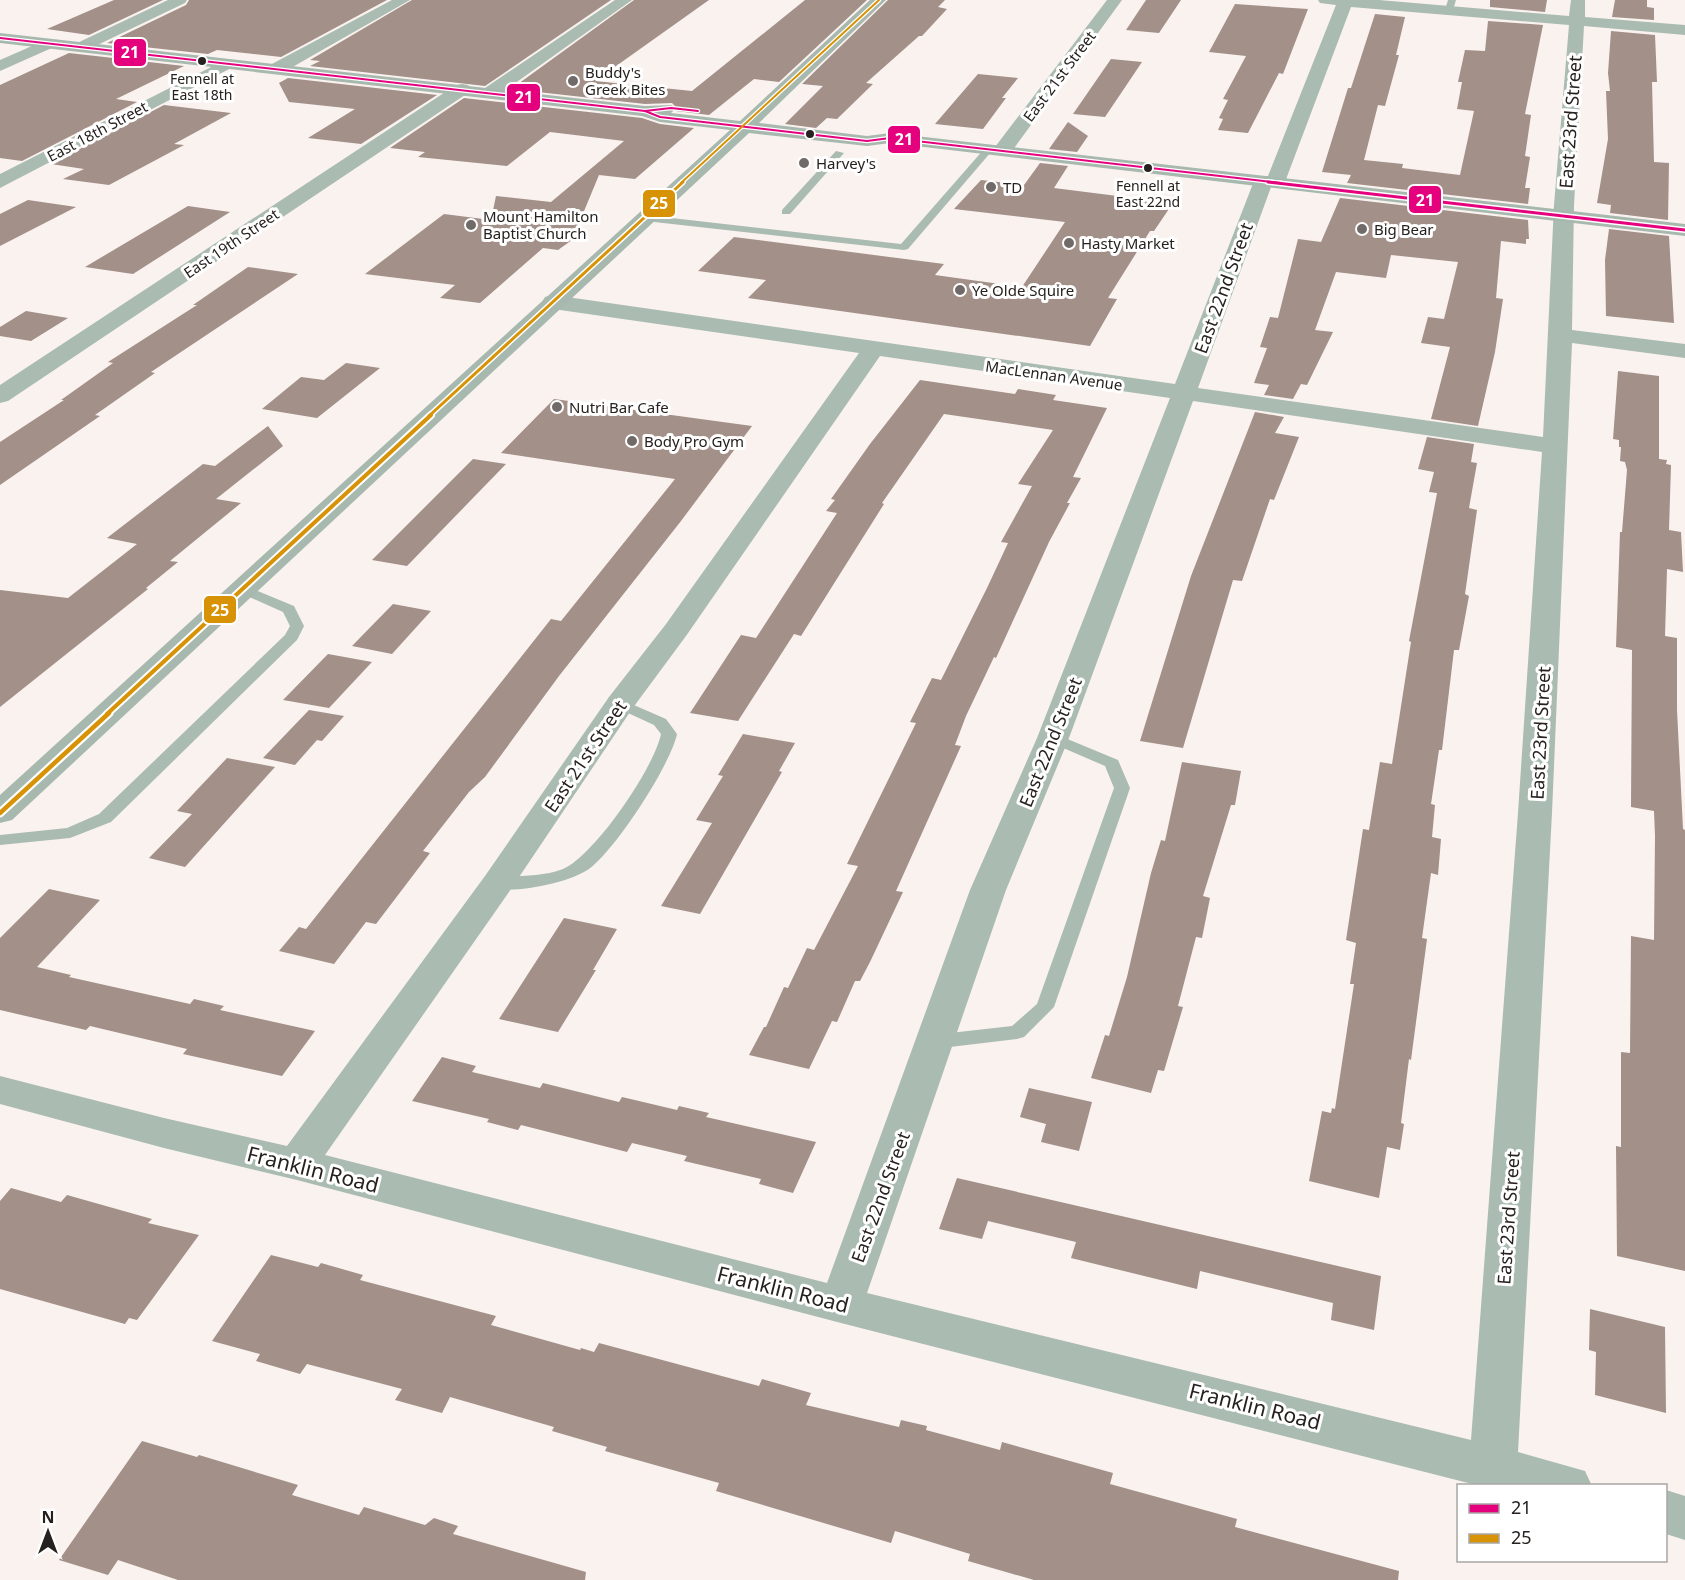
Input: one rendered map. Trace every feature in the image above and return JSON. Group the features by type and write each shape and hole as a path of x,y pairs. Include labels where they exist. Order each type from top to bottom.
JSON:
{"main road":[{"path":"0,813 241,588 750,122 879,0"},
{"path":"0,39 491,92 645,111 660,117 750,122 867,141 890,138 1685,230"}],"street":[{"path":"81,47 180,0"},
{"path":"276,69 403,0"},
{"path":"491,92 625,0"},
{"name":"East 21st Street","path":"995,150 1115,0"},
{"path":"1325,0 1450,5 1577,21 1685,30"},
{"name":"East 23rd Street","path":"1494,1465 1495,1415 1536,801 1561,335 1564,216 1578,0"},
{"name":"East 22nd Street","path":"841,1305 988,890 1053,738 1184,394 1346,1"},
{"path":"0,66 48,44"},
{"name":"East 18th Street","path":"0,182 227,64"},
{"name":"East 19th Street","path":"0,396 462,89"},
{"name":"MacLennan Avenue","path":"553,302 1554,446"},
{"path":"1561,335 1685,351"},
{"name":"East 21st Street","path":"297,1164 873,349"},
{"name":"Franklin Road","path":"0,1090 164,1133 297,1164 841,1305 1564,1484"},
{"path":"1667,1513 1685,1518"}],"lane":[{"path":"645,218 903,247 995,150"},
{"path":"786,212 839,153"},
{"path":"0,840 70,833 105,818 292,637 297,626 289,609 241,588"},
{"path":"497,884 533,880 571,872 598,852 666,748 669,734 660,722 620,704"},
{"path":"937,1036 950,1040 1017,1032 1045,1007 1122,788 1112,763 1053,738"}],"building":[{"path":"114,0 163,0 89,35 47,29"},
{"path":"189,0 387,0 281,57 217,50 208,54 107,43 186,5"},
{"path":"412,0 611,0 485,86 310,66 320,61 310,60"},
{"path":"634,0 709,0 595,81 692,91 805,0 867,0 779,82 754,79 709,115 676,111 677,108 672,103 645,104 511,89"},
{"path":"888,0 945,0 938,7 947,9 922,36 919,36 866,83 873,84 837,119 827,118 816,128 785,124 823,86 802,84"},
{"path":"1146,0 1181,0 1159,33 1126,30"},
{"path":"1490,0 1547,0 1545,12 1490,7"},
{"path":"1615,0 1647,0 1647,7 1654,8 1654,20 1612,17"},
{"path":"1235,4 1308,9 1283,74 1279,73 1248,133 1218,130 1223,119 1219,118 1228,100 1223,99 1246,56 1209,52"},
{"path":"1375,14 1405,17 1396,55 1399,55 1385,106 1378,105 1364,160 1403,164 1402,168 1460,175 1474,111 1457,109 1462,82 1458,82 1465,50 1485,51 1488,21 1543,25 1525,114 1531,115 1525,156 1530,157 1525,188 1530,188 1528,204 1347,183 1351,175 1322,172 1348,88 1351,88"},
{"path":"1611,31 1655,35 1657,82 1652,82 1654,162 1669,163 1668,220 1610,213 1611,205 1597,203 1608,139 1606,91 1610,91 1608,73"},
{"path":"69,53 184,66 116,99 137,102 22,161 0,158 0,85"},
{"path":"1111,59 1142,62 1105,117 1073,114"},
{"path":"978,74 1018,78 1002,98 1006,98 983,129 935,124"},
{"path":"288,78 437,95 361,144 308,138 355,109 289,102 279,83"},
{"path":"464,98 642,118 660,124 694,128 635,179 599,175 572,240 558,250 543,248 480,303 440,298 455,285 365,274 444,214 491,220 496,196 551,202 624,141 550,132 507,166 418,157 425,152 390,148"},
{"path":"164,105 231,113 174,144 184,145 109,185 63,179 84,169 51,164"},
{"path":"1068,122 1088,136 1077,152 1049,149"},
{"path":"1040,163 1068,166 1054,188 1173,203 1154,231 1150,231 1108,298 1117,299 1090,346 748,298 766,280 698,271 734,237 944,264 935,275 1022,287 1065,222 954,209 981,180 1024,185"},
{"path":"1340,198 1528,220 1529,239 1526,239 1526,244 1501,241 1496,298 1503,299 1495,352 1478,426 1431,419 1450,347 1421,343 1428,317 1444,319 1458,262 1391,255 1386,278 1336,272 1315,330 1333,332 1307,385 1301,384 1293,399 1264,395 1269,385 1254,383 1267,348 1260,347 1270,317 1278,318 1298,239 1321,242"},
{"path":"28,200 76,207 0,246 0,214"},
{"path":"188,206 230,212 133,274 85,267"},
{"path":"1609,229 1669,236 1674,323 1606,316 1605,260"},
{"path":"248,267 298,274 151,372 155,373 95,415 100,416 0,485 0,442 64,400 61,400 113,363 108,362 197,305 193,305"},
{"path":"26,311 68,318 31,341 0,336 0,327"},
{"path":"346,363 380,368 317,418 262,409 301,377 324,380"},
{"path":"1618,371 1659,376 1659,459 1667,460 1666,464 1671,465 1669,530 1681,532 1683,572 1667,569 1665,636 1677,638 1677,710 1683,829 1685,830 1685,1271 1617,1256 1616,1146 1621,1147 1621,1052 1630,1053 1631,936 1654,940 1655,836 1654,811 1631,807 1632,650 1616,647 1620,532 1622,532 1627,470 1625,462 1620,461 1619,440 1613,439"},
{"path":"920,380 1015,394 1018,389 1056,395 1053,400 1107,408 1073,477 1081,478 1067,503 1070,503 966,716 955,745 961,746 896,891 903,892 860,981 855,981 837,1022 832,1021 809,1069 749,1055 766,1027 784,987 788,988 807,948 814,950 858,866 847,864 916,723 910,722 932,678 941,680 987,588 1008,543 1001,542 1032,486 1018,484 1053,430 944,414 882,503 884,504 801,636 794,634 738,721 690,713 741,635 756,638 837,513 826,511 835,500 831,499"},
{"path":"554,399 752,426 681,521 559,676 485,777 469,792 423,851 430,853 376,924 366,922 334,964 279,951 299,927 306,929 551,619 561,621 675,479 501,453"},
{"path":"1255,412 1284,417 1275,433 1299,437 1274,500 1270,499 1242,581 1233,580 1183,748 1140,741 1191,576"},
{"path":"268,426 283,446 216,499 241,503 170,561 178,562 146,588 148,589 0,707 0,590 68,598 137,544 107,538 203,464 215,466"},
{"path":"1427,437 1474,444 1471,462 1477,463 1469,508 1477,510 1465,594 1469,596 1459,650 1454,650 1442,750 1439,750 1431,804 1435,805 1432,837 1441,839 1438,875 1431,873 1422,938 1427,939 1401,1123 1404,1124 1400,1150 1387,1147 1379,1198 1309,1181 1322,1111 1331,1113 1332,1108 1335,1109 1354,984 1350,984 1356,943 1346,940 1363,829 1369,830 1380,762 1392,764 1411,642 1409,641 1437,493 1429,492 1434,472 1418,469"},
{"path":"473,459 506,464 407,566 372,560"},
{"path":"393,604 431,611 392,654 352,646"},
{"path":"328,654 372,662 329,708 283,700"},
{"path":"309,710 344,716 322,741 317,740 295,765 263,758"},
{"path":"743,734 795,743 779,771 782,772 700,914 661,906 712,823 696,820 723,776 718,775"},
{"path":"227,758 275,767 185,867 149,858 192,814 177,811"},
{"path":"1182,762 1241,771 1235,805 1231,805 1203,896 1210,898 1202,938 1196,937 1178,1006 1183,1007 1164,1071 1158,1070 1151,1093 1091,1078 1105,1035 1109,1036 1127,977 1151,873 1161,840 1165,841"},
{"path":"49,889 100,900 37,967 71,975 69,977 190,1004 194,999 224,1006 220,1010 315,1031 282,1076 183,1054 187,1049 90,1026 86,1030 0,1010 0,938"},
{"path":"564,918 617,929 593,970 596,970 558,1032 499,1019"},
{"path":"442,1057 476,1066 472,1072 540,1088 543,1083 619,1102 622,1097 677,1110 679,1106 709,1113 706,1117 816,1142 793,1193 759,1184 761,1179 684,1161 687,1156 632,1143 627,1152 521,1125 518,1130 487,1122 489,1119 412,1101"},
{"path":"1029,1088 1092,1102 1079,1151 1041,1142 1046,1124 1020,1117"},
{"path":"957,1178 1381,1276 1374,1330 1331,1320 1333,1303 1200,1271 1197,1289 1071,1258 1076,1242 988,1221 982,1239 939,1229"},
{"path":"11,1188 61,1202 67,1195 152,1219 148,1223 199,1235 137,1320 129,1318 125,1324 0,1289 0,1201"},
{"path":"271,1255 318,1267 321,1263 363,1275 360,1280 496,1316 491,1325 580,1350 581,1348 594,1352 599,1343 759,1386 762,1379 811,1393 806,1405 899,1427 901,1420 927,1426 926,1430 1000,1450 1002,1442 1113,1473 1110,1484 1237,1519 1235,1527 1399,1571 1398,1580 1034,1580 968,1561 970,1554 895,1531 891,1543 716,1491 719,1483 605,1451 607,1447 552,1431 554,1427 450,1397 442,1413 395,1400 402,1389 307,1364 300,1374 256,1361 260,1354 212,1341"},
{"path":"1590,1309 1665,1327 1666,1413 1595,1395 1596,1352 1589,1350"},
{"path":"142,1441 197,1457 199,1455 298,1485 292,1495 359,1515 364,1507 425,1525 434,1518 458,1526 453,1534 586,1572 585,1580 178,1580 118,1560 108,1575 59,1560"}],"transit line":[{"name":"25","path":"0,813 879,0"},
{"name":"21","path":"0,38 645,111 671,108 698,111"},
{"name":"21","path":"645,111 660,117 867,141 890,138 1685,230"}],"place":[{"name":"Fennell at East 18th","path":"202,61"},
{"name":"Buddy's Greek Bites","path":"573,81"},
{"name":"Harvey's","path":"804,163"},
{"name":"Fennell at East 22nd","path":"1148,168"},
{"name":"TD","path":"991,187"},
{"name":"Mount Hamilton Baptist Church","path":"471,225"},
{"name":"Big Bear","path":"1362,229"},
{"name":"Hasty Market","path":"1069,243"},
{"name":"Ye Olde Squire","path":"960,290"},
{"name":"Nutri Bar Cafe","path":"557,407"},
{"name":"Body Pro Gym","path":"632,441"}]}
